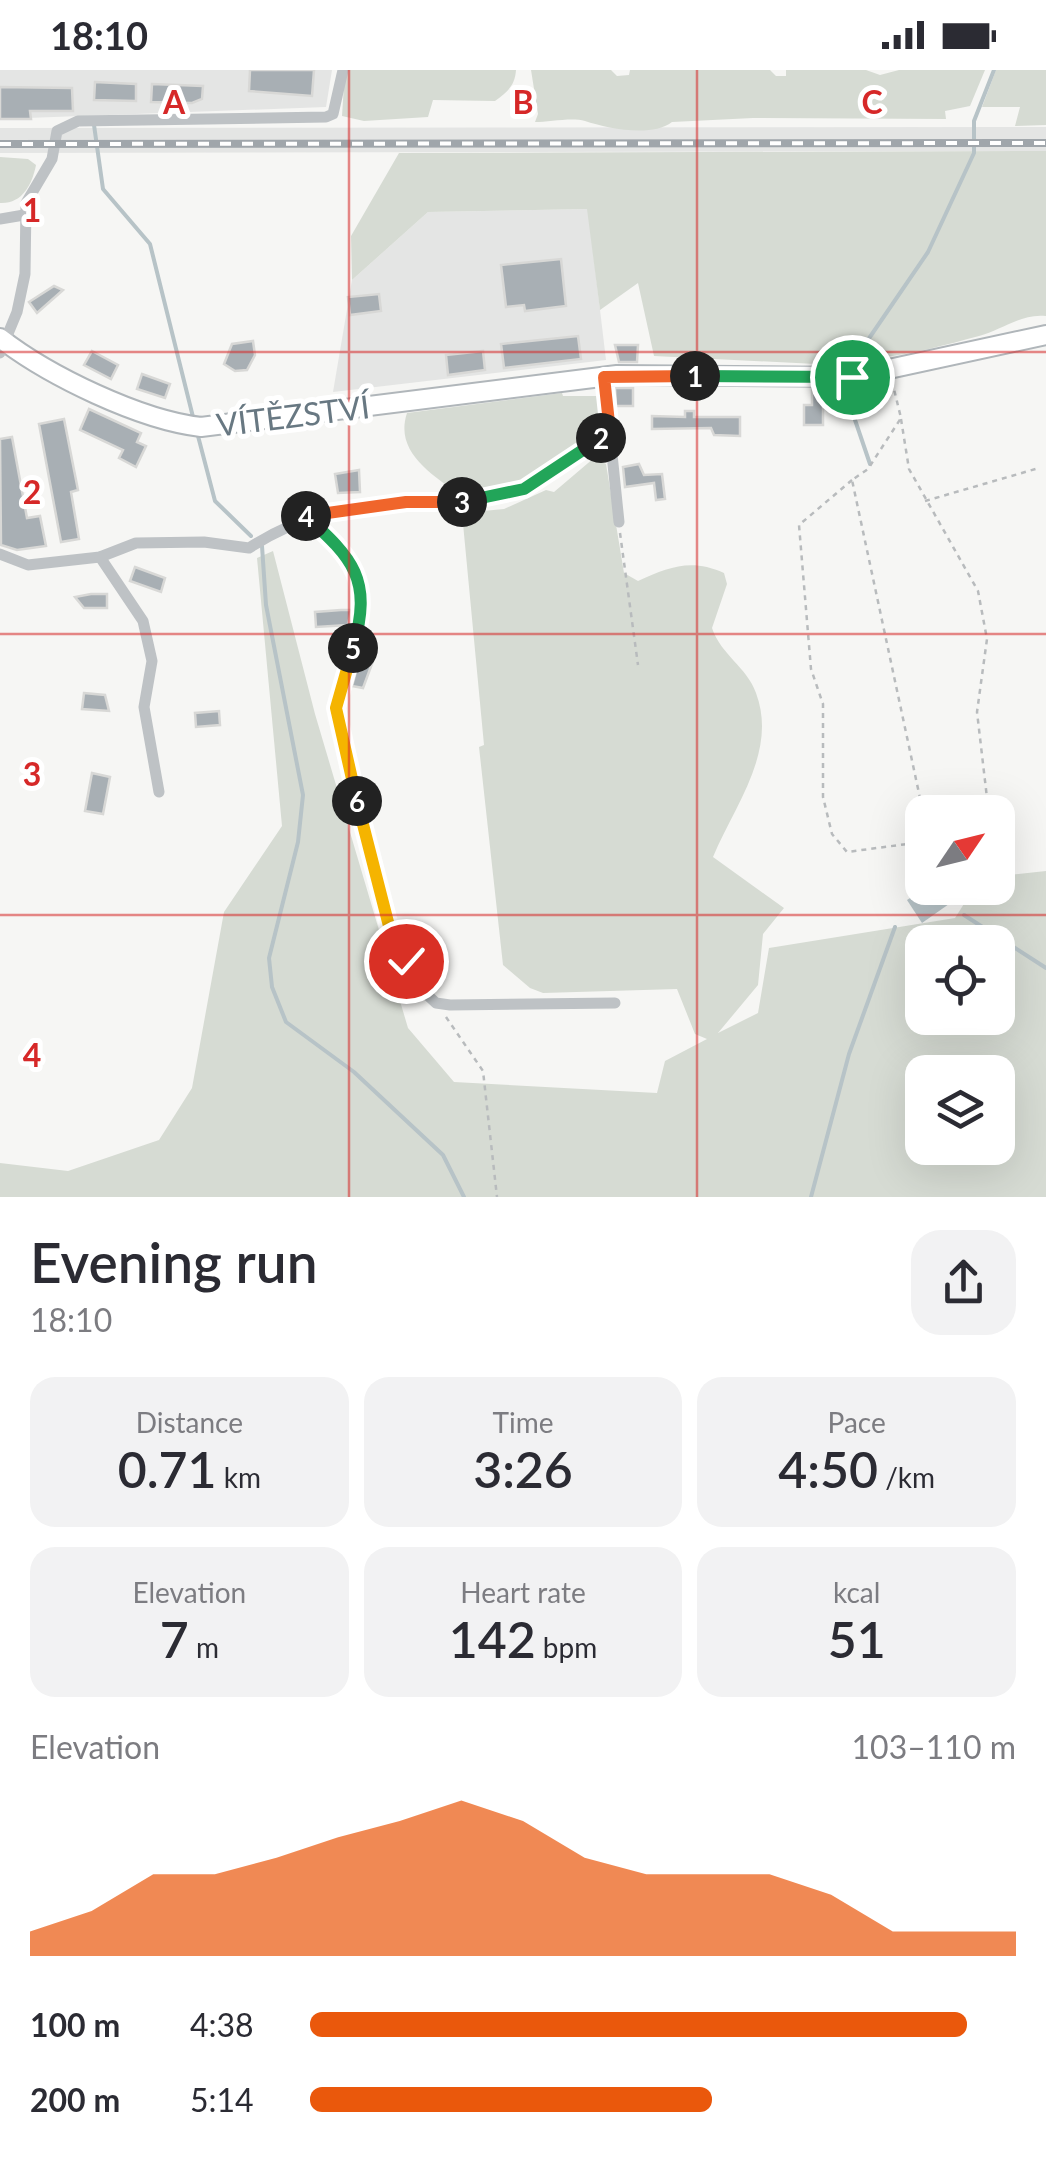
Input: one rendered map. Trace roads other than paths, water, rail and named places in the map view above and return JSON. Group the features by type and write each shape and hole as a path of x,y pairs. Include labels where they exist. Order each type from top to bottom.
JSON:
{"main road":[{"name":"VÍTĚZSTVÍ","path":"2,345 152,417 201,427 604,377 857,376 1046,335"}],"street":[{"path":"2,345 25,274 24,215 52,159 57,130 69,122 326,117 334,114 343,70"},
{"path":"0,218 24,215"},
{"path":"604,377 619,522"},
{"path":"0,554 28,565 100,557 136,543 204,542 249,548 304,516 406,502 477,502 524,489 610,432"},
{"path":"304,516 348,557 364,599 336,708 389,926 422,990 436,1003 615,1003"},
{"path":"100,557 142,620 152,660 144,707 158,792"}],"waterway":[{"path":"855,372 859,353 928,252 974,153 974,121 994,70"},
{"path":"94,125 103,189 150,244 193,417"},
{"path":"855,381 854,417 870,464"},
{"path":"198,436 215,501 251,536"},
{"path":"262,546 266,605 303,795 298,842 269,958 272,987 286,1022 354,1072 443,1155 464,1197"},
{"path":"964,915 1046,968"},
{"path":"811,1197 849,1054 895,927"}],"railway":[{"path":"0,144 1046,143"}]}
